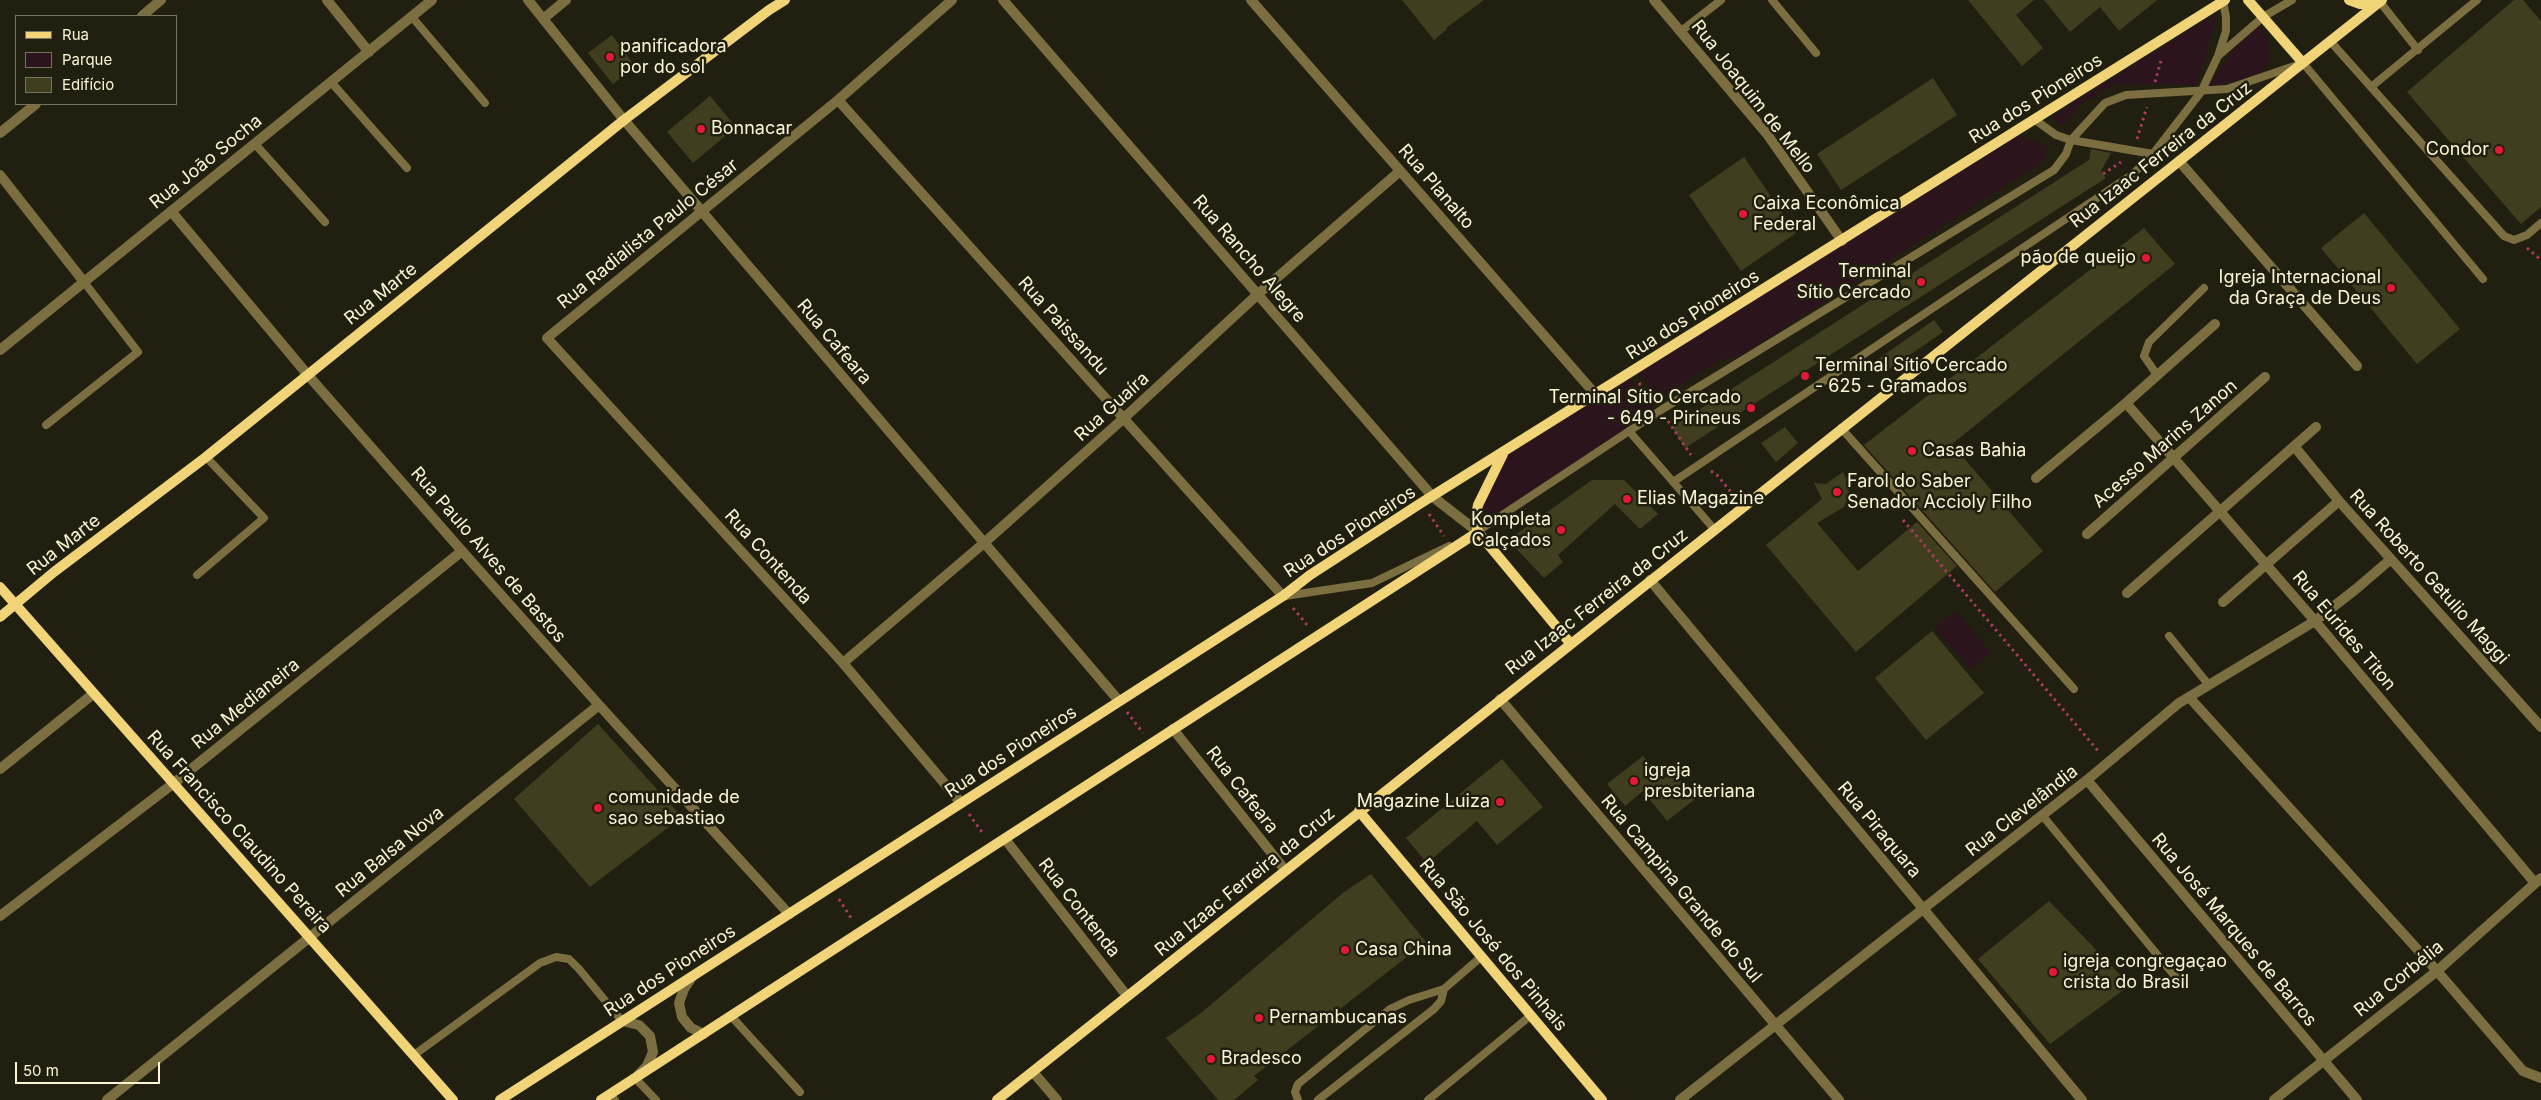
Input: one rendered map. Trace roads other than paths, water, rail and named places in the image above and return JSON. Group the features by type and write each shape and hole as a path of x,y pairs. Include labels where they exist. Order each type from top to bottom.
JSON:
{"street":[{"path":"143,15 161,0"},
{"path":"327,0 369,52"},
{"name":"Rua João Socha","path":"0,350 432,0"},
{"name":"Rua Cafeara","path":"528,0 624,120 1119,701"},
{"path":"543,18 566,0"},
{"name":"Rua Marte","path":"0,617 54,572 206,457 624,120 769,10 785,0"},
{"name":"Rua Radialista Paulo César","path":"547,338 838,100 952,0"},
{"name":"Rua Rancho Alegre","path":"1003,0 1433,497 1478,532 1570,643"},
{"name":"Rua Planalto","path":"1251,0 1596,395"},
{"name":"Rua Joaquim de Mello","path":"1654,0 1767,134 1842,240"},
{"path":"2248,0 2303,63"},
{"path":"2349,0 2360,4 2381,1"},
{"name":"Rua dos Pioneiros","path":"500,1100 1283,596 1310,575 1422,503 2224,1"},
{"name":"Rua Izaac Ferreira da Cruz","path":"997,1100 1570,643 2381,1"},
{"name":"Rua Paissandu","path":"838,100 1283,596"},
{"path":"0,133 35,105"},
{"path":"2179,161 2357,366"},
{"name":"Rua Guaíra","path":"843,663 984,543 1124,418 1257,294 1400,171"},
{"path":"0,175 84,282"},
{"name":"Rua Paulo Alves de Bastos","path":"171,211 307,374 462,551 599,705 790,914"},
{"path":"2036,478 2126,403 2215,324"},
{"name":"Rua Contenda","path":"547,338 843,663 961,803"},
{"name":"Acesso Marins Zanon","path":"2087,534 2265,377"},
{"name":"Rua Eurides Titon","path":"2126,403 2538,880"},
{"path":"2127,593 2316,427"},
{"name":"Rua Roberto Getulio Maggi","path":"2294,446 2339,501 2541,727"},
{"path":"609,1098 635,1078 1478,532 1476,520 1478,505 1503,453"},
{"path":"2223,602 2267,566 2339,501"},
{"name":"Rua Medianeira","path":"0,916 174,783 462,551"},
{"name":"Rua Clevelândia","path":"1680,1100 2042,816 2189,697 2315,620 2391,559"},
{"name":"Rua Piraquara","path":"1650,580 2082,1100"},
{"name":"Rua Francisco Claudino Pereira","path":"0,587 93,694 311,936 453,1100"},
{"path":"0,769 93,694"},
{"path":"2189,697 2437,971 2523,1071 2541,1078"},
{"name":"Rua Campina Grande do Sul","path":"1500,699 1839,1100"},
{"name":"Rua Balsa Nova","path":"107,1100 599,705"},
{"name":"Rua Cafeara","path":"1174,729 1286,870"},
{"name":"Rua José Marques de Barros","path":"2087,780 2357,1100"},
{"name":"Rua São José dos Pinhais","path":"1359,811 1601,1100"},
{"name":"Rua Contenda","path":"1005,838 1128,996"},
{"name":"Rua Corbélia","path":"2274,1100 2437,971 2538,880"},
{"path":"692,976 679,1002 682,1017 690,1028 704,1034"},
{"path":"622,1021 639,1025 650,1036 653,1052 647,1066 635,1078"},
{"path":"1033,1072 1057,1100"}],"lane":[{"path":"1680,32 1720,0"},
{"path":"1772,0 1816,53"},
{"path":"2218,56 2263,17 2292,0"},
{"path":"2371,87 2477,0"},
{"path":"1673,482 2133,174 2153,154 2201,92 2218,56 2226,31 2224,1"},
{"path":"2381,1 2418,50"},
{"path":"412,17 485,103"},
{"path":"2330,42 2504,236 2514,240 2527,235 2541,223"},
{"path":"1283,596 1372,583 1478,532 1661,410 2054,170 2066,154 2071,140 2105,104 2126,95 2201,92 2230,88 2303,63 2483,279"},
{"path":"331,82 407,168"},
{"path":"2034,119 2056,135 2071,140 2153,154"},
{"path":"254,144 325,222"},
{"path":"46,425 138,352 84,282"},
{"path":"2157,375 2144,356 2149,342 2204,288"},
{"path":"1841,428 2074,689"},
{"path":"1629,431 1714,529"},
{"path":"197,575 264,518 206,457"},
{"path":"2169,636 2208,684"},
{"path":"2042,816 2183,986"},
{"path":"414,1055 540,963 556,957 569,960 579,969 622,1021"},
{"path":"1298,1100 1295,1092 1298,1084 1390,1009 1409,1000 1444,988 1481,957"},
{"path":"1318,1100 1434,1009 1441,1001 1444,988"},
{"path":"731,1016 800,1092"},
{"path":"1428,1100 1530,1016"},
{"path":"635,1078 656,1100"}],"place":[{"name":"panificadora por do sol","path":"610,57"},
{"name":"Bonnacar","path":"701,129"},
{"name":"Condor","path":"2499,150"},
{"name":"Caixa Econômica Federal","path":"1743,214"},
{"name":"pão de queijo","path":"2146,258"},
{"name":"Terminal Sítio Cercado","path":"1921,282"},
{"name":"Igreja Internacional da Graça de Deus","path":"2391,288"},
{"name":"Terminal Sítio Cercado - 625 - Gramados","path":"1805,376"},
{"name":"Terminal Sítio Cercado - 649 - Pirineus","path":"1751,408"},
{"name":"Casas Bahia","path":"1912,451"},
{"name":"Farol do Saber Senador Accioly Filho","path":"1837,492"},
{"name":"Elias Magazine","path":"1627,499"},
{"name":"Kompleta Calçados","path":"1561,530"},
{"name":"igreja presbiteriana","path":"1634,781"},
{"name":"Magazine Luiza","path":"1500,802"},
{"name":"comunidade de sao sebastiao","path":"598,808"},
{"name":"Casa China","path":"1345,950"},
{"name":"igreja congregaçao crista do Brasil","path":"2053,972"},
{"name":"Pernambucanas","path":"1259,1018"},
{"name":"Bradesco","path":"1211,1059"}]}
